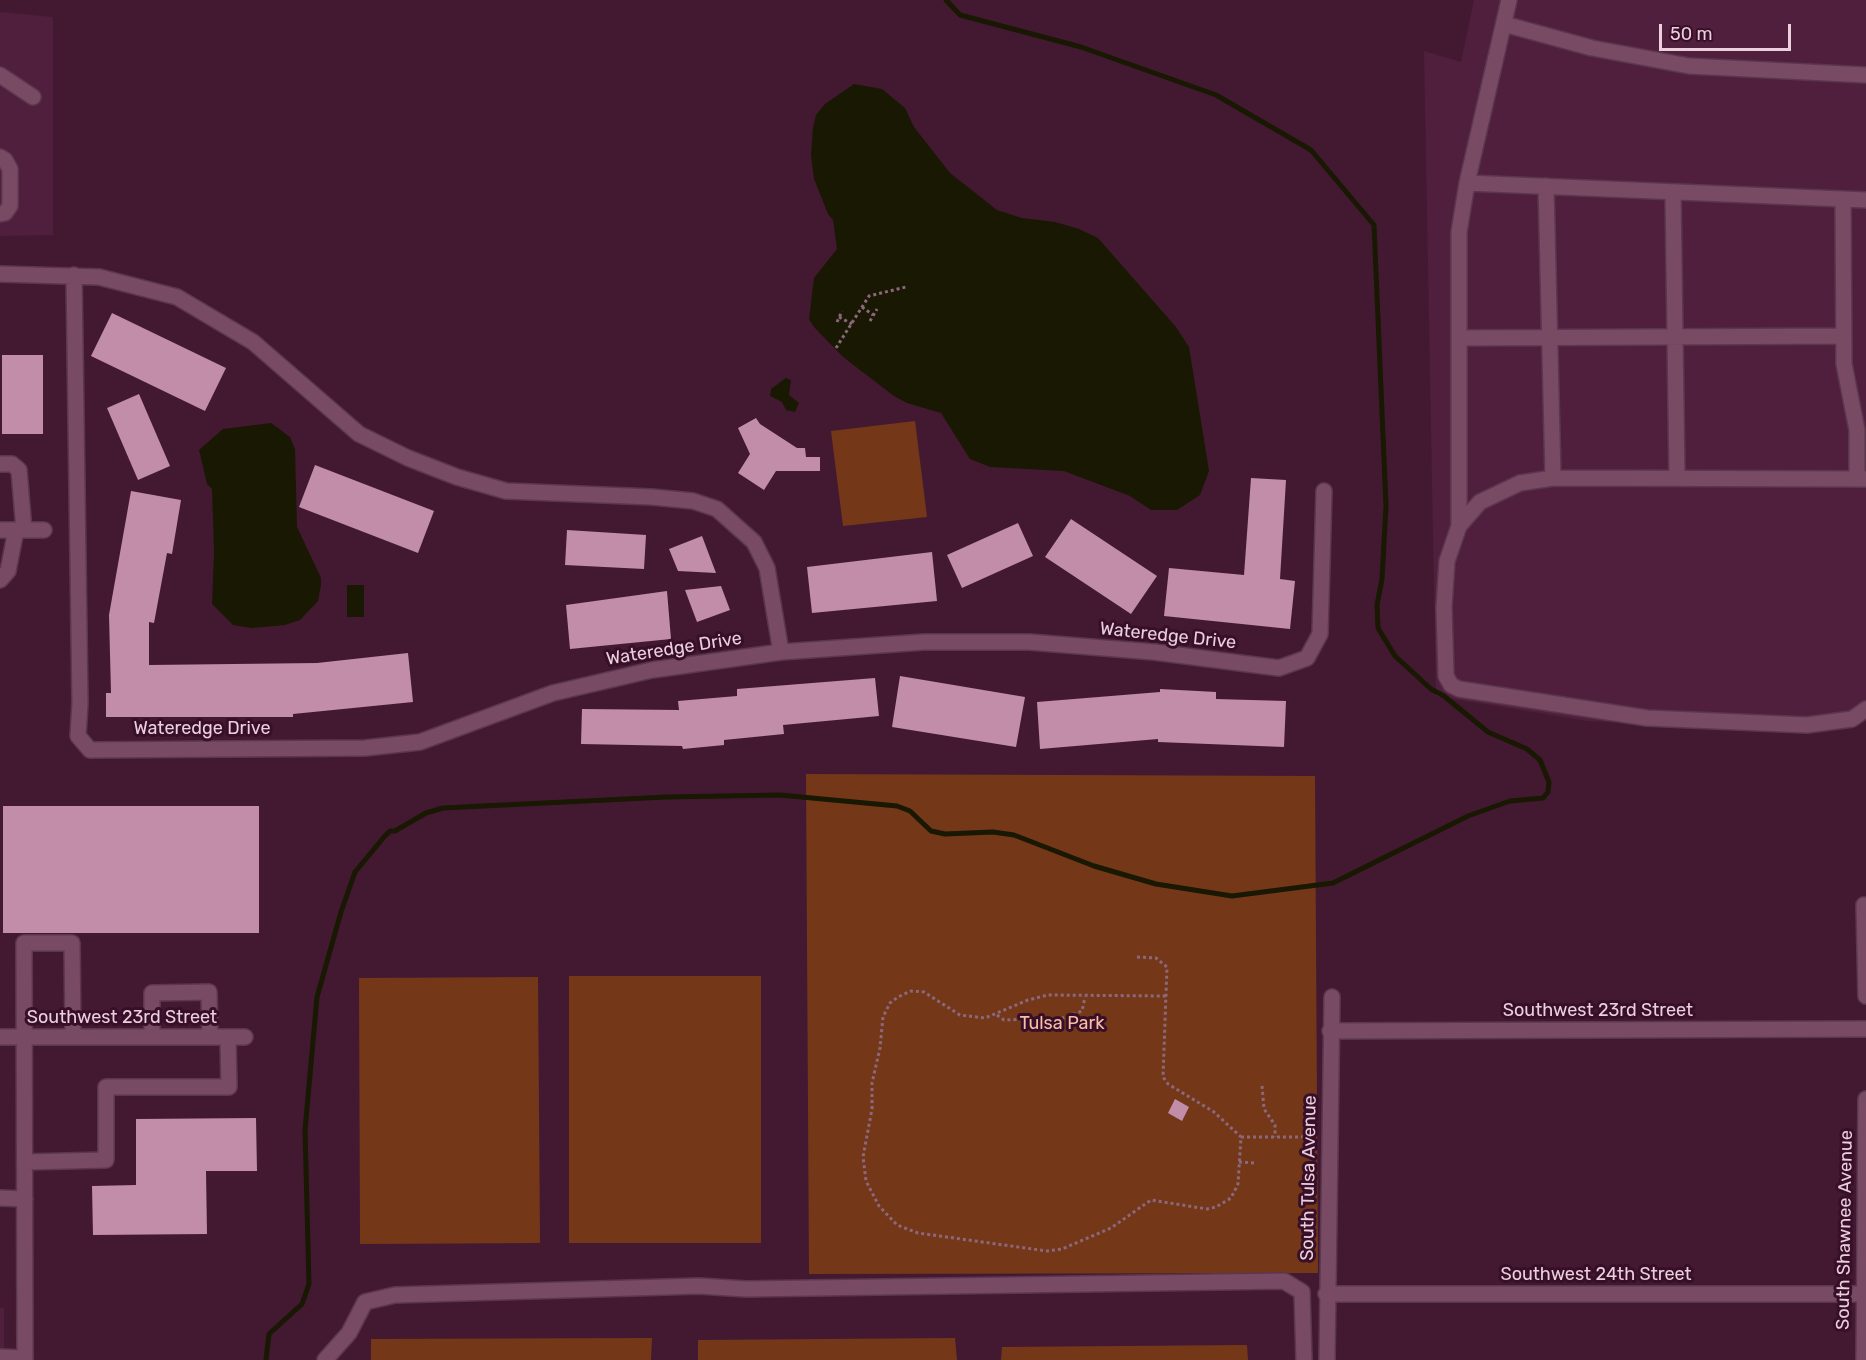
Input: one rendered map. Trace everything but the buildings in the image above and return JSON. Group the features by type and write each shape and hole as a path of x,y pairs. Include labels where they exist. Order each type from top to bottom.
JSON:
{"street":[{"path":"1509,0 1467,183 1459,232 1459,526 1447,561 1444,607 1446,676 1451,685 1459,689 1601,713 1783,726 1852,720 1866,709"},
{"path":"1504,24 1592,48 1689,66 1866,75"},
{"path":"0,75 33,98"},
{"path":"0,157 5,160 10,170 10,206 5,213 0,214"},
{"path":"1467,183 1866,200"},
{"path":"1546,186 1553,478"},
{"path":"1673,192 1677,478"},
{"path":"1459,526 1480,502 1520,483 1553,478 1861,479 1857,430 1844,364 1843,199"},
{"path":"0,274 74,275 138,285 177,297 253,342 359,434 408,458 447,473 506,491 652,497 693,501 717,509 754,542 767,568 781,652"},
{"name":"Wateredge Drive","path":"74,275 80,703 78,736 90,750 365,748 420,742 554,693 652,670 781,652 924,642 1029,642 1154,652 1279,668 1307,658 1320,634 1324,491"},
{"path":"1459,338 1844,336"},
{"path":"0,464 12,464 19,470 8,571 0,580"},
{"path":"13,530 44,530"},
{"path":"1864,905 1866,996"},
{"path":"0,1357 25,1359 24,944 72,944 73,1037"},
{"path":"152,1037 152,993 209,992 210,1036"},
{"name":"South Tulsa Avenue","path":"1327,1360 1326,1294 1332,997"},
{"name":"Southwest 23rd Street","path":"1330,1031 1866,1029"},
{"name":"Southwest 23rd Street","path":"0,1037 245,1037"},
{"path":"25,1162 106,1160 106,1087 229,1087 228,1037"},
{"name":"South Shawnee Avenue","path":"1864,1360 1866,1099"},
{"path":"0,1198 25,1199"},
{"path":"326,1360 350,1332 365,1302 395,1295 699,1286 746,1289 1284,1281 1302,1292 1304,1360"},
{"name":"Southwest 24th Street","path":"1326,1294 1865,1294"}],"path":[{"path":"836,348 869,296 906,287"},
{"path":"862,307 873,315"},
{"path":"870,321 877,309"},
{"path":"837,322 843,311"},
{"path":"839,317 852,324"},
{"path":"1137,957 1156,958 1165,964 1164,1077 1168,1084 1214,1112 1240,1137 1306,1137"},
{"path":"1166,996 1085,997 1048,994 985,1018 967,1017 931,995 918,990 898,997 890,1003 883,1017 880,1048 872,1083 872,1109 864,1164 871,1193 884,1212 897,1225 918,1233 1037,1251 1062,1249 1111,1228 1151,1200 1207,1209 1226,1203 1236,1192 1240,1137"},
{"path":"997,1015 1004,1020 1063,1018 1082,1011 1085,997"},
{"path":"1262,1086 1264,1109 1275,1125 1275,1137"},
{"path":"1239,1162 1255,1163"}],"shaded area":[{"path":"1474,0 1866,0 1866,721 1780,730 1587,721 1436,696 1424,51 1461,62"},
{"path":"0,12 53,17 53,235 0,236"},
{"path":"854,84 882,89 905,108 914,127 950,173 997,210 1022,218 1055,222 1079,229 1098,238 1176,327 1189,347 1209,471 1200,495 1177,510 1151,510 1130,496 1064,471 990,467 970,459 941,413 907,403 894,396 843,357 814,327 809,319 814,278 837,249 833,220 828,214 814,179 811,155 813,127 816,115 825,104"},
{"path":"786,378 791,380 789,395 799,403 795,412 786,410 782,402 770,396 771,389"},
{"path":"271,423 290,437 295,449 297,527 321,578 321,585 318,601 300,620 285,625 252,628 233,625 212,604 214,552 212,489 207,484 199,450 223,429"},
{"path":"347,585 364,585 364,617 347,617"},
{"path":"0,1308 4,1308 4,1360 0,1360"}],"green space":[{"path":"915,421 927,517 843,526 831,431"},
{"name":"Tulsa Park","path":"806,774 1315,776 1318,1273 809,1274"},
{"path":"569,976 761,976 761,1243 569,1243"},
{"path":"538,977 540,1243 360,1244 359,978"},
{"path":"652,1338 651,1360 371,1360 371,1339"},
{"path":"955,1338 957,1360 698,1360 698,1340"},
{"path":"1247,1345 1248,1360 1001,1360 1002,1347"}],"waterway":[{"path":"266,1360 269,1334 302,1304 309,1284 305,1130 317,997 341,912 355,872 384,837 390,831 395,831 426,813 443,808 666,797 780,795 897,806 910,811 931,831 945,834 993,832 1014,835 1094,866 1156,884 1232,896 1333,883 1468,816 1510,801 1543,798 1548,792 1549,782 1540,760 1527,749 1488,732 1444,696 1431,689 1395,656 1378,628 1377,605 1382,579 1386,506 1374,225 1311,150 1216,95 1081,47 960,15 946,0"}]}
